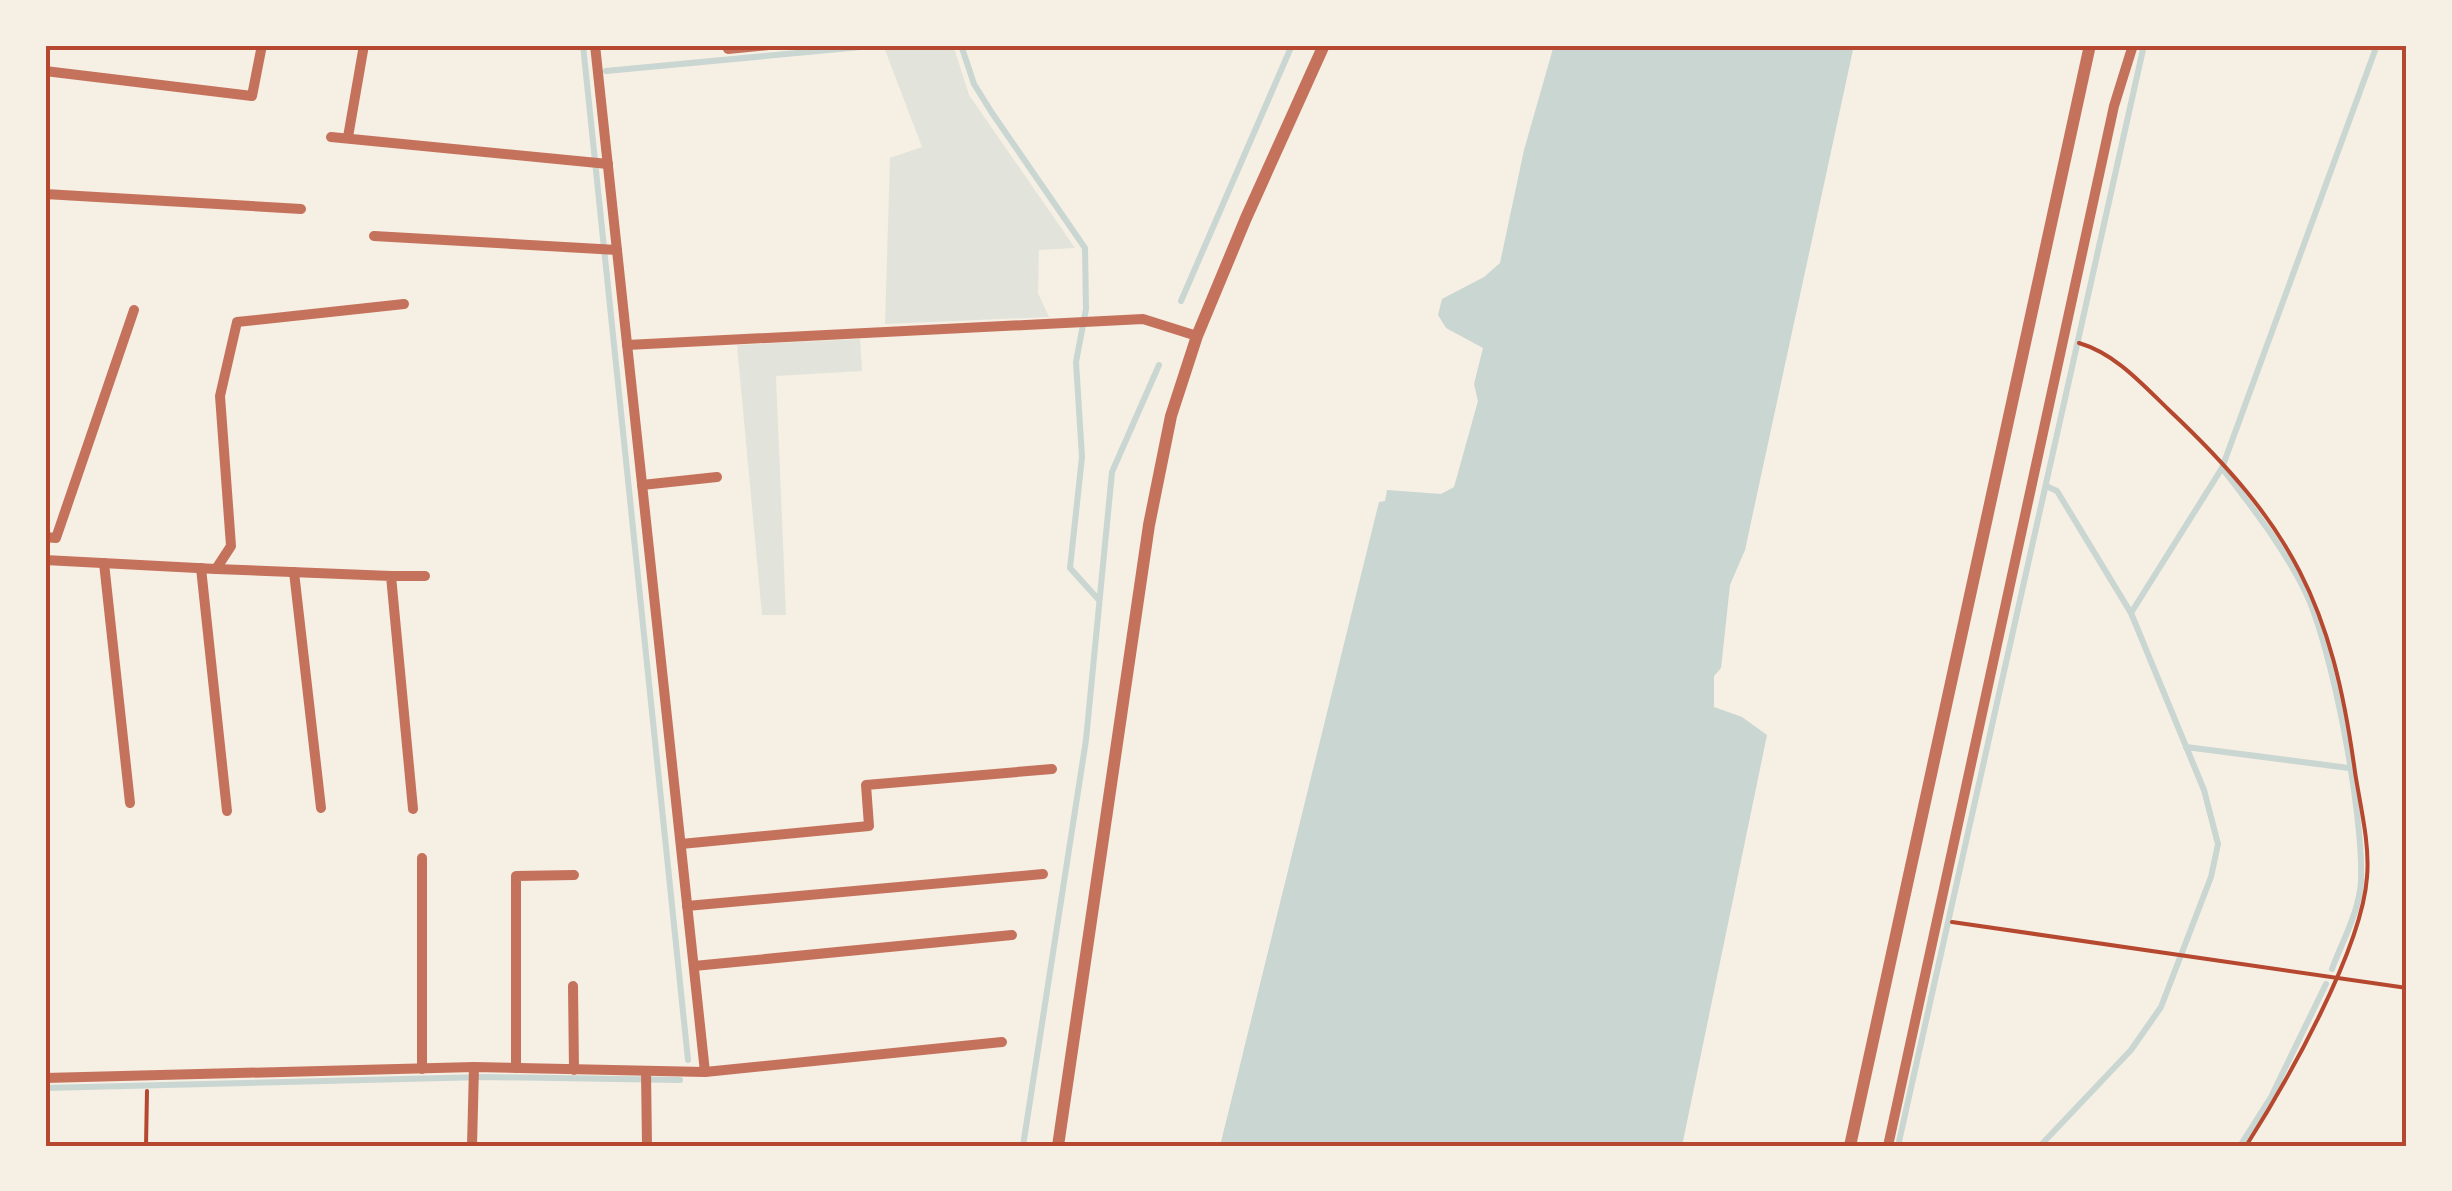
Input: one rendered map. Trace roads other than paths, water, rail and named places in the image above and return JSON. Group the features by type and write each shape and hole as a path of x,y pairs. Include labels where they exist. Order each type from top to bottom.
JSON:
{"street":[{"path":"45,71 252,96 262,45"},
{"path":"348,137 364,45"},
{"path":"595,45 599,164 608,251 627,345 705,1072"},
{"path":"728,45 728,49 769,45"},
{"path":"1058,1146 1149,524 1171,416 1197,336 1324,45"},
{"path":"1850,1146 2089,49 2102,45"},
{"path":"1888,1146 2114,106 2133,45"},
{"path":"331,137 599,164"},
{"path":"45,194 301,209"},
{"path":"374,236 608,251"},
{"path":"216,569 231,546 220,396 238,322 404,304"},
{"path":"45,538 56,538 134,310"},
{"path":"627,345 1143,319 1197,336"},
{"path":"642,485 716,476"},
{"path":"45,560 425,576"},
{"path":"104,564 130,803"},
{"path":"201,568 227,812"},
{"path":"294,572 321,808"},
{"path":"390,576 413,808"},
{"path":"681,844 869,826 866,786 1052,769"},
{"path":"422,858 422,1068"},
{"path":"687,906 1043,874"},
{"path":"516,1068 516,876 574,875"},
{"path":"694,966 1012,935"},
{"path":"573,986 574,1070"},
{"path":"45,1078 422,1068 474,1074 516,1068 574,1070 646,1078 1002,1042"},
{"path":"472,1146 474,1074"},
{"path":"646,1078 647,1146"}],"waterway":[{"path":"583,45 688,1060"},
{"path":"606,71 882,45"},
{"path":"961,45 974,84 1085,248 1086,309 1076,362 1082,457 1070,568 1098,599"},
{"path":"1181,301 1292,45"},
{"path":"1898,1146 2144,45"},
{"path":"2131,613 2222,468 2377,45"},
{"path":"1023,1146 1086,740 1112,472 1159,365"},
{"path":"2222,468 2276,542 2304,589 2336,690 2352,776 2361,882 2354,916 2332,969"},
{"path":"2040,1146 2131,1050 2161,1007 2211,877 2218,844 2204,790 2131,613 2057,491 2046,486"},
{"path":"2186,747 2349,768"},
{"path":"2240,1146 2271,1097 2326,984"},
{"path":"45,1088 484,1077 680,1080"}]}
